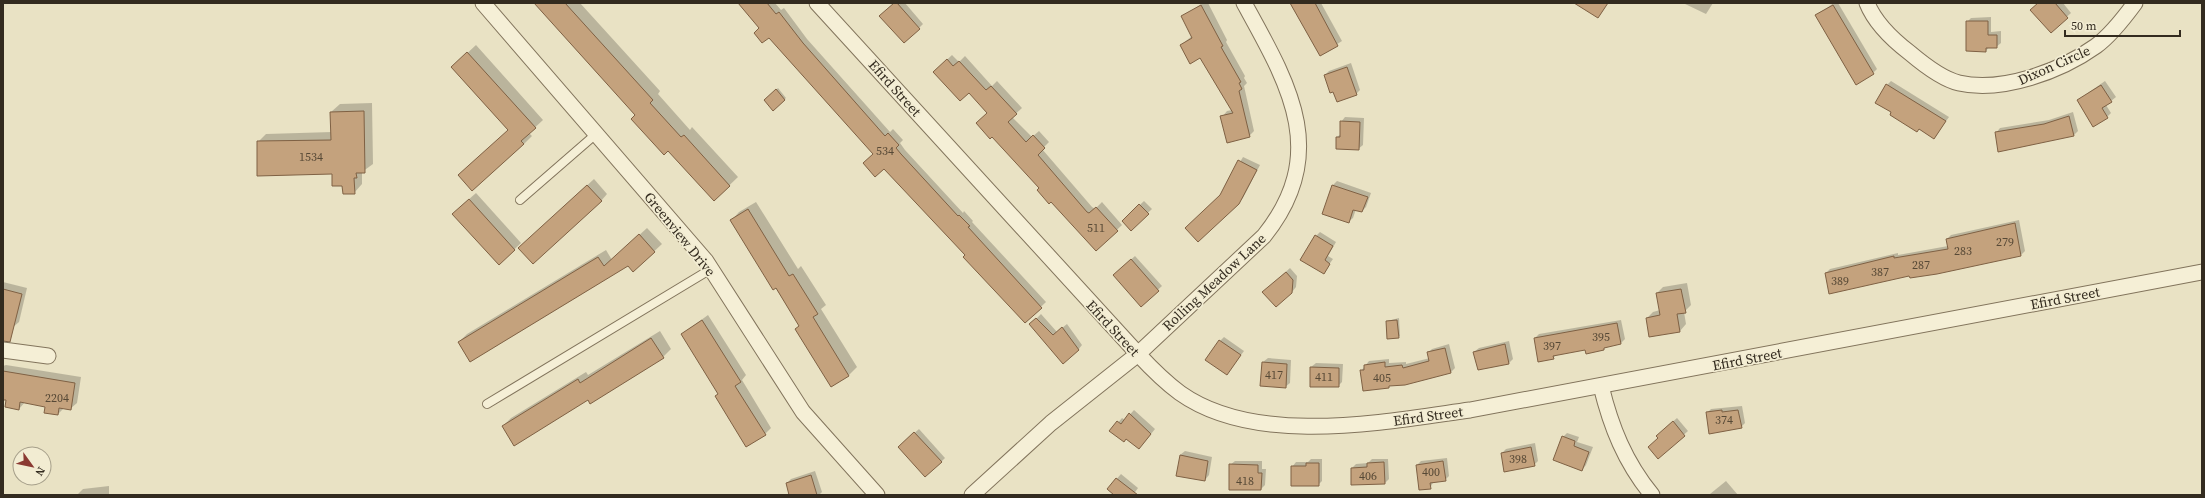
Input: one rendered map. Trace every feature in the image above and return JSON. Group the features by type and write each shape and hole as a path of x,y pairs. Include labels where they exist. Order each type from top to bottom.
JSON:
{"street":[{"name":"Greenview Drive","path":"483,3 711,269 803,412 877,495"},
{"name":"Rolling Meadow Lane","path":"972,495 1051,423 1138,354 1264,236 1279,217 1296,171 1300,147 1298,122 1291,98 1272,53 1244,3"},
{"name":"Dixon Circle","path":"1867,3 1880,24 1896,42 1915,58 1936,72 1958,82 1982,86 2006,85 2030,78 2075,58 2096,46 2114,28 2135,3"},
{"name":"Efird Street","path":"822,5 1138,354 1181,394 1203,406 1225,414 1249,420 1298,425 1372,424 1470,410 2202,272"},
{"path":"3,350 48,356"},
{"path":"1601,386 1613,431 1622,451 1634,472 1652,495"}],"lane":[{"path":"520,200 596,134"},
{"path":"486,404 711,269"}],"building":[{"path":"534,3 565,3 653,100 650,103 681,137 684,135 730,186 714,201 668,151 664,155 631,119 635,115"},
{"path":"738,3 767,3 776,14 779,12 803,43 885,136 888,133 899,145 896,148 901,154 958,216 959,215 970,226 968,227 1042,308 1025,323 963,257 965,255 884,169 875,177 863,163 873,154 769,38 762,43 754,33 759,28"},
{"path":"894,3 897,3 920,29 904,43 879,16"},
{"path":"1290,3 1315,3 1338,46 1320,56"},
{"path":"1574,3 1608,3 1598,18"},
{"path":"2038,3 2055,3 2068,18 2051,33 2030,10"},
{"path":"1201,5 1223,46 1221,47 1241,82 1239,83 1242,89 1239,91 1250,137 1227,143 1220,116 1233,113 1200,58 1190,64 1180,45 1192,38 1181,16"},
{"path":"1833,5 1874,74 1856,85 1815,15"},
{"path":"1966,21 1988,21 1988,35 1997,35 1997,48 1986,48 1986,52 1966,51"},
{"path":"467,52 536,128 521,141 524,144 472,191 458,175 508,130 451,67"},
{"path":"947,59 953,66 959,61 986,90 991,86 1017,114 1008,122 1026,142 1033,135 1045,148 1038,155 1087,212 1089,213 1096,207 1118,231 1096,251 1051,202 1049,204 1037,190 1039,188 992,137 990,139 976,123 987,113 969,93 960,101 933,72"},
{"path":"1347,67 1357,95 1337,102 1333,92 1330,93 1324,75"},
{"path":"1886,84 1946,121 1934,139 1919,129 1917,132 1890,115 1891,112 1875,103"},
{"path":"2101,85 2112,102 2102,108 2108,118 2093,127 2077,100"},
{"path":"776,89 785,100 773,111 764,100"},
{"path":"364,111 365,173 356,173 357,178 354,178 355,194 343,194 342,186 332,186 332,174 257,176 257,141 331,140 330,112"},
{"path":"2069,116 2074,136 1998,152 1995,132 2044,124"},
{"path":"1340,121 1360,122 1359,150 1336,149 1336,137 1340,137"},
{"path":"1238,160 1257,170 1239,204 1198,242 1185,228 1220,195"},
{"path":"587,185 602,201 533,264 518,248"},
{"path":"1332,185 1368,197 1362,212 1353,210 1349,223 1322,214"},
{"path":"469,199 515,250 499,265 452,214"},
{"path":"1139,204 1149,214 1131,231 1122,221"},
{"path":"748,209 789,276 793,274 818,314 813,317 849,376 831,387 795,329 799,326 776,288 773,290 730,220"},
{"path":"2015,223 2021,256 1937,274 1910,278 1909,276 1829,294 1825,273 1894,256 1894,258 1948,249 1946,239"},
{"path":"639,234 655,252 633,272 628,266 470,362 458,342 598,257 604,266"},
{"path":"1315,235 1333,246 1325,260 1330,264 1324,274 1300,260"},
{"path":"1131,259 1159,291 1141,307 1113,275"},
{"path":"1286,272 1293,280 1292,293 1276,307 1262,292"},
{"path":"3,289 22,294 10,342 3,341"},
{"path":"1681,289 1686,313 1677,314 1680,332 1649,337 1646,318 1660,315 1656,293"},
{"path":"1036,318 1053,335 1062,327 1079,350 1063,364 1029,324"},
{"path":"702,320 741,382 735,386 766,435 746,447 715,396 718,394 681,334"},
{"path":"1397,320 1399,338 1387,339 1386,321"},
{"path":"1617,323 1621,344 1586,354 1585,350 1553,356 1554,359 1538,362 1534,338"},
{"path":"651,338 664,358 590,404 588,400 514,446 502,426 578,379 580,383"},
{"path":"1219,340 1241,355 1227,375 1205,360"},
{"path":"1505,344 1509,364 1478,370 1473,352"},
{"path":"1445,348 1451,373 1405,385 1389,386 1389,388 1363,391 1360,370 1364,370 1364,365 1385,362 1385,367 1402,365 1403,368 1429,361 1427,352"},
{"path":"1262,362 1287,364 1286,388 1260,386"},
{"path":"1310,367 1339,368 1339,387 1310,387"},
{"path":"3,371 75,383 71,410 59,408 58,415 44,413 45,407 20,402 19,410 5,407 6,400 3,400"},
{"path":"1722,410 1722,412 1738,410 1742,428 1709,434 1706,412"},
{"path":"1129,413 1151,434 1139,449 1126,439 1124,442 1109,431 1117,421 1121,424"},
{"path":"1673,421 1685,436 1658,459 1648,447 1658,438 1656,436"},
{"path":"914,432 942,462 925,477 898,447"},
{"path":"1562,436 1575,441 1574,446 1589,452 1582,471 1553,460"},
{"path":"1531,447 1535,466 1504,472 1501,453"},
{"path":"1180,455 1208,461 1205,481 1176,476"},
{"path":"1443,461 1446,481 1430,483 1431,489 1419,490 1416,465"},
{"path":"1384,462 1385,484 1351,485 1351,468 1367,467 1367,463"},
{"path":"1306,463 1319,463 1319,486 1291,486 1291,466 1306,466"},
{"path":"1229,464 1258,465 1258,473 1262,473 1261,490 1229,490"},
{"path":"811,475 817,495 789,495 786,483"},
{"path":"1116,478 1138,495 1114,495 1107,489"}]}
